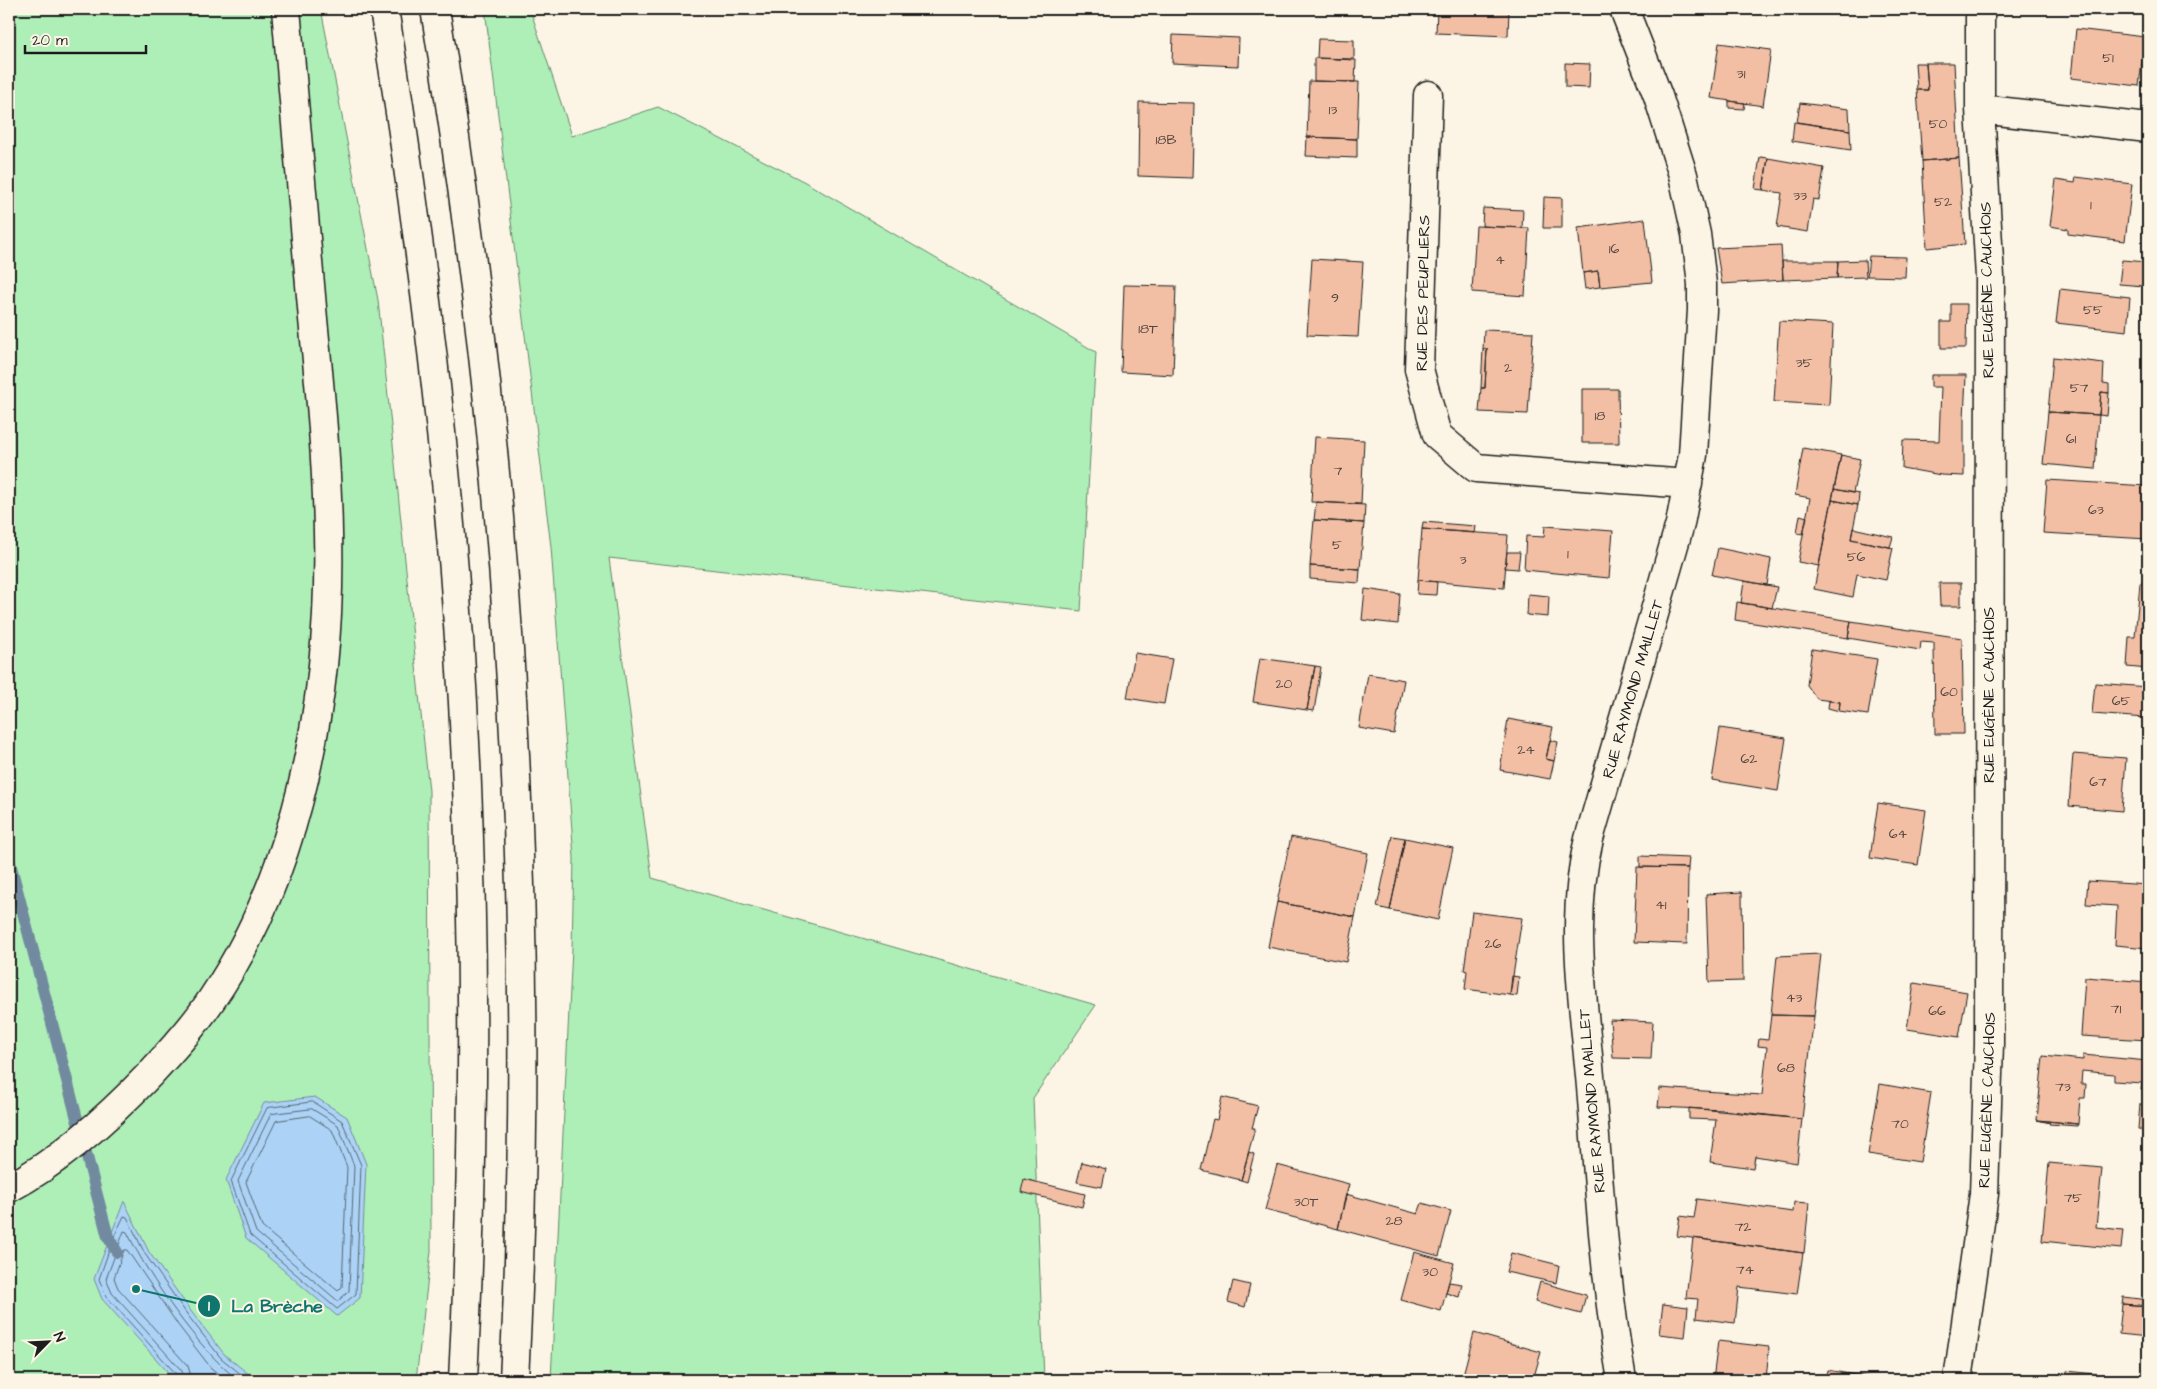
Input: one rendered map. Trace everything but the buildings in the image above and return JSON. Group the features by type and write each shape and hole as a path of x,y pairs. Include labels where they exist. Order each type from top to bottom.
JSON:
{"main road":[{"path":"11,1187 93,1128 134,1091 199,1017 244,945 273,880 301,793 316,711 325,633 328,531 318,369 286,9"},
{"path":"384,9 410,174 436,390 444,464 463,700 470,860 472,1094 468,1253 462,1380"},
{"path":"435,9 447,75 476,287 496,465 510,652 520,852 523,1049 514,1380"},
{"name":"RUE RAYMOND MAILLET","path":"1622,1380 1602,1221 1579,951 1580,881 1589,839 1673,554 1688,484 1695,428 1702,310 1702,284 1696,234 1677,152 1624,9"},
{"name":"RUE EUGÈNE CAUCHOIS","path":"1958,1380 1984,1194 1990,1044 1990,277 1980,109 1980,9"},
{"name":"RUE DES PEUPLIERS","path":"1428,95 1419,369 1436,435 1476,468 1688,484"},
{"path":"1980,109 2148,128"}],"green space":[{"path":"9,9 321,9 378,300 429,791 431,1251 416,1380 9,1380"},
{"path":"485,9 530,9 572,136 658,107 805,182 1096,352 1081,611 609,558 652,878 1096,1005 1033,1098 1044,1380 551,1380 572,948 574,858 551,547"}],"water":[{"path":"315,1097 347,1117 366,1164 360,1298 337,1316 246,1238 226,1180 264,1103"},
{"path":"124,1201 149,1252 193,1314 225,1355 256,1380 175,1380 102,1299 94,1279"}],"waterway":[{"path":"9,859 108,1237 117,1252"}],"place":[{"name":"La Brèche","path":"136,1289"}]}
